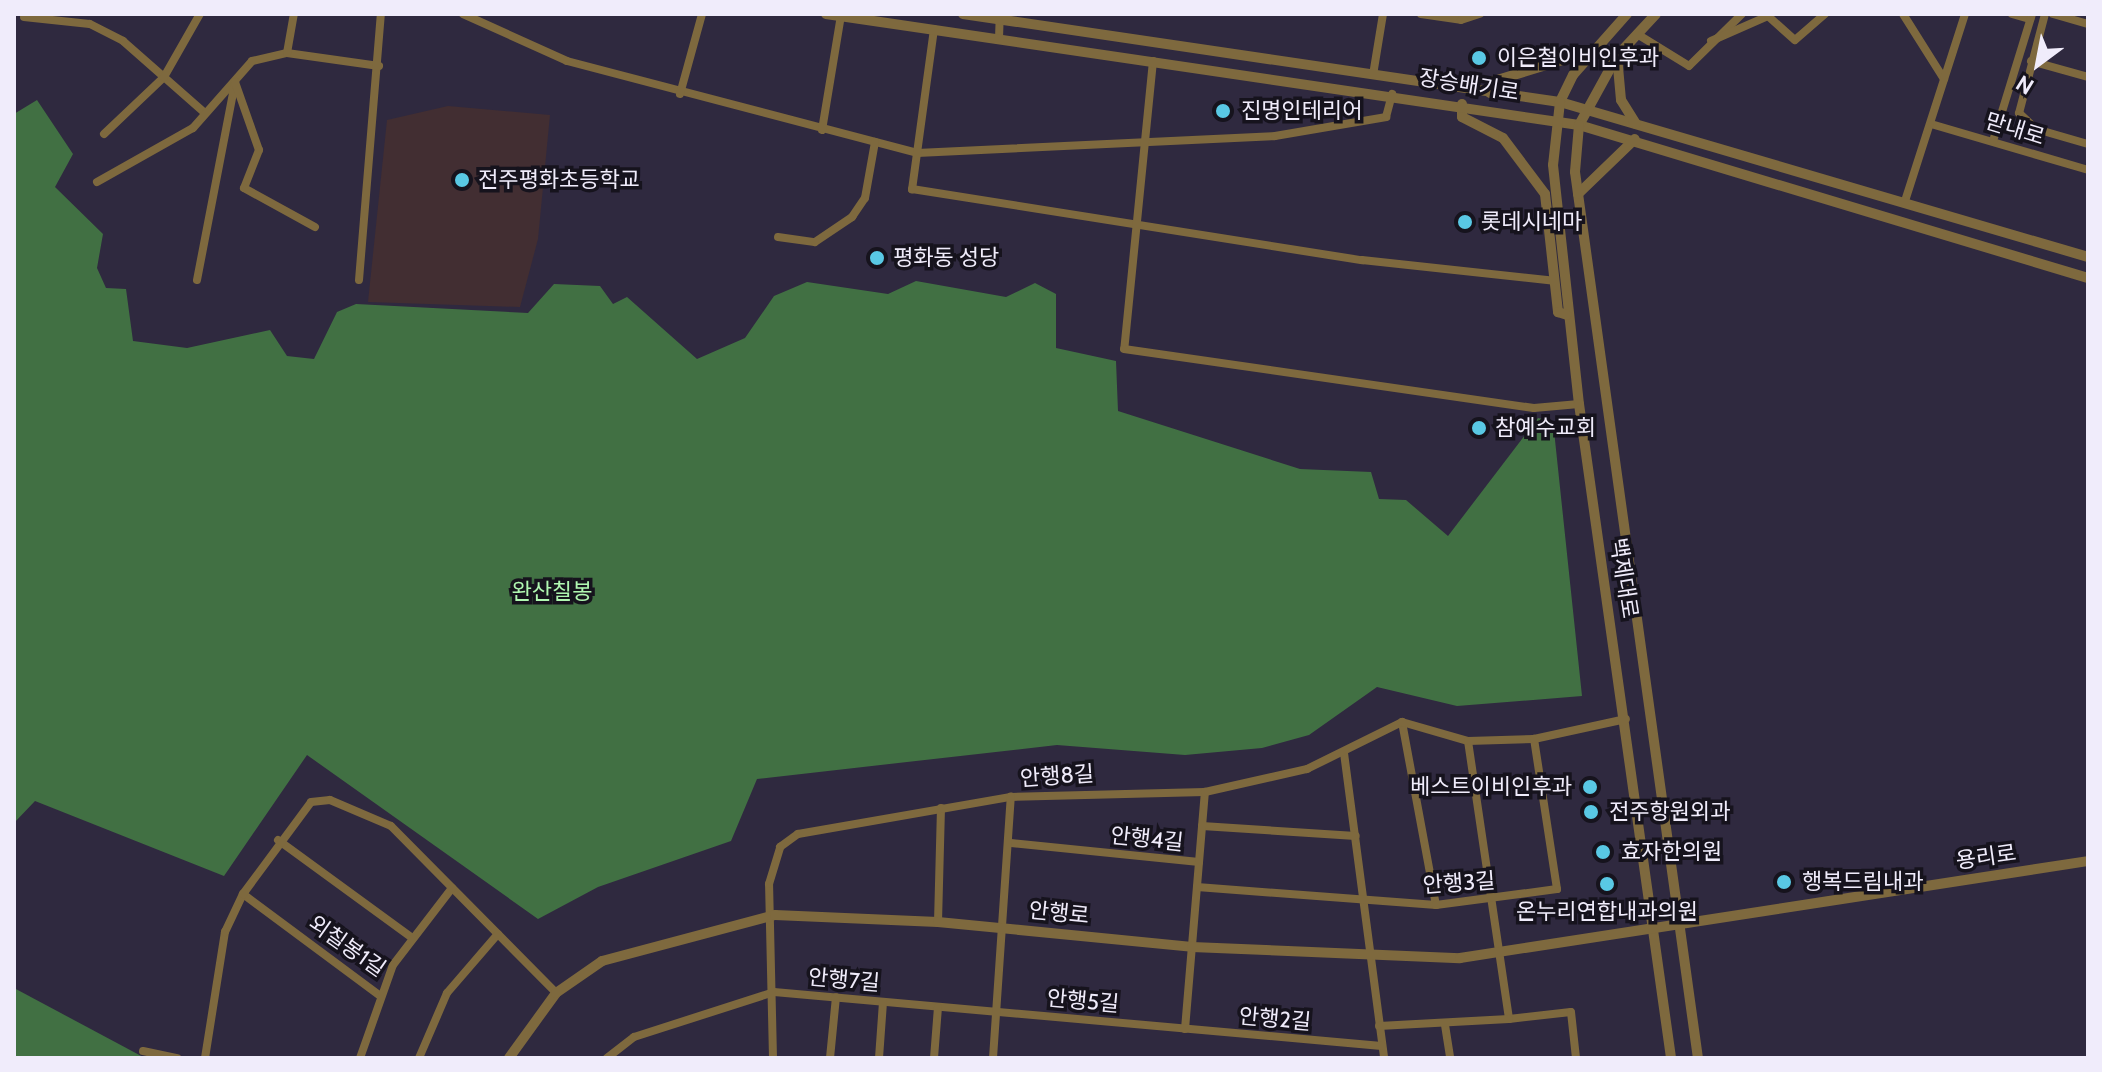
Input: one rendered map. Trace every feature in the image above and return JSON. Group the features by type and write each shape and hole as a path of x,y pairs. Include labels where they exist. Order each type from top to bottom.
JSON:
{"street":[{"path":"104,134 164,77 200,14"},
{"path":"287,53 294,14"},
{"path":"359,280 381,14"},
{"path":"463,14 567,61 680,94 917,153 1275,136 1386,117 1392,93"},
{"path":"680,94 702,14"},
{"name":"장승배기로","path":"826,14 1392,93 1579,125 1635,139 2088,278"},
{"name":"장승배기로","path":"963,14 1000,16 1588,108 2088,257"},
{"path":"1373,75 1383,14"},
{"path":"1421,14 1461,20 1480,14"},
{"name":"백제대로","path":"1627,14 1582,62 1560,102 1556,121 1554,187 1567,315 1626,719 1671,1058"},
{"name":"백제대로","path":"1656,14 1617,56 1579,125 1578,194 1698,1058"},
{"path":"1637,34 1689,66 1711,41 1742,14"},
{"path":"1711,41 1768,16 1795,40 1825,14"},
{"path":"1903,14 1944,79"},
{"path":"1905,201 1965,14"},
{"path":"1993,141 2031,17 2012,14"},
{"path":"2045,14 2019,113 2036,129 2088,144"},
{"path":"2053,14 2088,24"},
{"path":"822,130 841,15"},
{"path":"21,16 90,24 164,77 205,113"},
{"path":"999,38 1000,16"},
{"path":"934,29 912,189 1135,226 1554,281"},
{"path":"97,182 193,128 252,61 287,53 379,66"},
{"path":"1617,56 1621,100 1636,124"},
{"path":"1490,93 1494,81 1572,57 1582,62"},
{"path":"1153,61 1124,349 1534,408 1579,404"},
{"path":"2031,61 2088,77"},
{"path":"235,82 259,150 244,188 315,227"},
{"path":"197,280 235,82"},
{"path":"1462,104 1462,117 1503,138 1545,194 1558,312 1567,315"},
{"name":"맏내로","path":"1931,124 2088,170"},
{"path":"1578,194 1635,139"},
{"path":"778,237 815,242 852,217 865,198 875,142"},
{"path":"1436,905 1402,722 1468,741 1534,739 1626,719"},
{"name":"안행8길","path":"775,915 769,884 785,841 888,813 1011,797 1205,792 1307,769 1402,722"},
{"name":"안행3길","path":"1197,887 1363,902 1436,905 1493,901 1557,889 1534,739"},
{"path":"1468,741 1509,1019"},
{"path":"1344,753 1384,1058"},
{"name":"안행4길","path":"1185,1029 1205,792"},
{"path":"993,1058 1011,843 1011,797"},
{"path":"205,1058 225,932 243,894 278,840 311,802 330,800 391,826 556,993"},
{"path":"938,922 941,808"},
{"name":"안행4길","path":"1202,826 1356,836"},
{"name":"외칠봉1길","path":"278,840 411,937"},
{"name":"안행4길","path":"1011,843 1199,862"},
{"name":"용리로","path":"1653,927 2088,861"},
{"name":"외칠봉1길","path":"243,894 379,995 411,937 452,888"},
{"name":"안행로","path":"509,1058 556,993 627,950 775,915 938,922 1192,947 1369,953 1427,959 1500,953 1653,927"},
{"name":"안행7길","path":"773,1058 775,915"},
{"path":"419,1058 444,999 498,934"},
{"name":"안행7길","path":"607,1058 646,1034 774,992 911,1004"},
{"path":"360,1058 379,995"},
{"path":"830,1058 836,997"},
{"path":"879,1058 883,1002"},
{"name":"안행5길","path":"911,1004 1165,1027"},
{"path":"934,1058 938,1007"},
{"path":"1379,1026 1445,1025 1571,1012 1576,1058"},
{"path":"1445,1025 1450,1058"},
{"name":"안행2길","path":"1165,1027 1382,1046"},
{"path":"150,1054 177,1058"}],"shaded area":[{"name":"전주평화초등학교","path":"448,106 550,115 538,239 520,307 368,302 387,120"}],"green space":[{"name":"완산칠봉","path":"37,100 73,154 55,187 103,234 97,268 106,288 126,289 133,341 187,348 270,330 287,356 314,359 337,312 356,304 528,313 554,284 600,286 613,304 627,297 697,359 745,338 774,296 807,282 888,294 916,281 1006,297 1035,283 1056,294 1056,348 1116,361 1118,411 1300,469 1371,472 1379,499 1406,500 1448,536 1538,418 1553,421 1582,696 1457,706 1377,687 1309,735 1262,748 1185,755 1057,745 757,779 731,841 598,887 538,919 307,755 224,876 35,801 14,823 14,114"},
{"path":"14,988 145,1058 14,1058"}],"place":[{"name":"이은철이비인후과","path":"1479,58"},
{"name":"진명인테리어","path":"1223,111"},
{"name":"전주평화초등학교","path":"462,180"},
{"name":"롯데시네마","path":"1465,222"},
{"name":"평화동 성당","path":"877,258"},
{"name":"참예수교회","path":"1479,428"},
{"name":"베스트이비인후과","path":"1590,787"},
{"name":"전주항원외과","path":"1591,812"},
{"name":"효자한의원","path":"1603,852"},
{"name":"행복드림내과","path":"1784,882"},
{"name":"온누리연합내과의원","path":"1607,884"}]}
